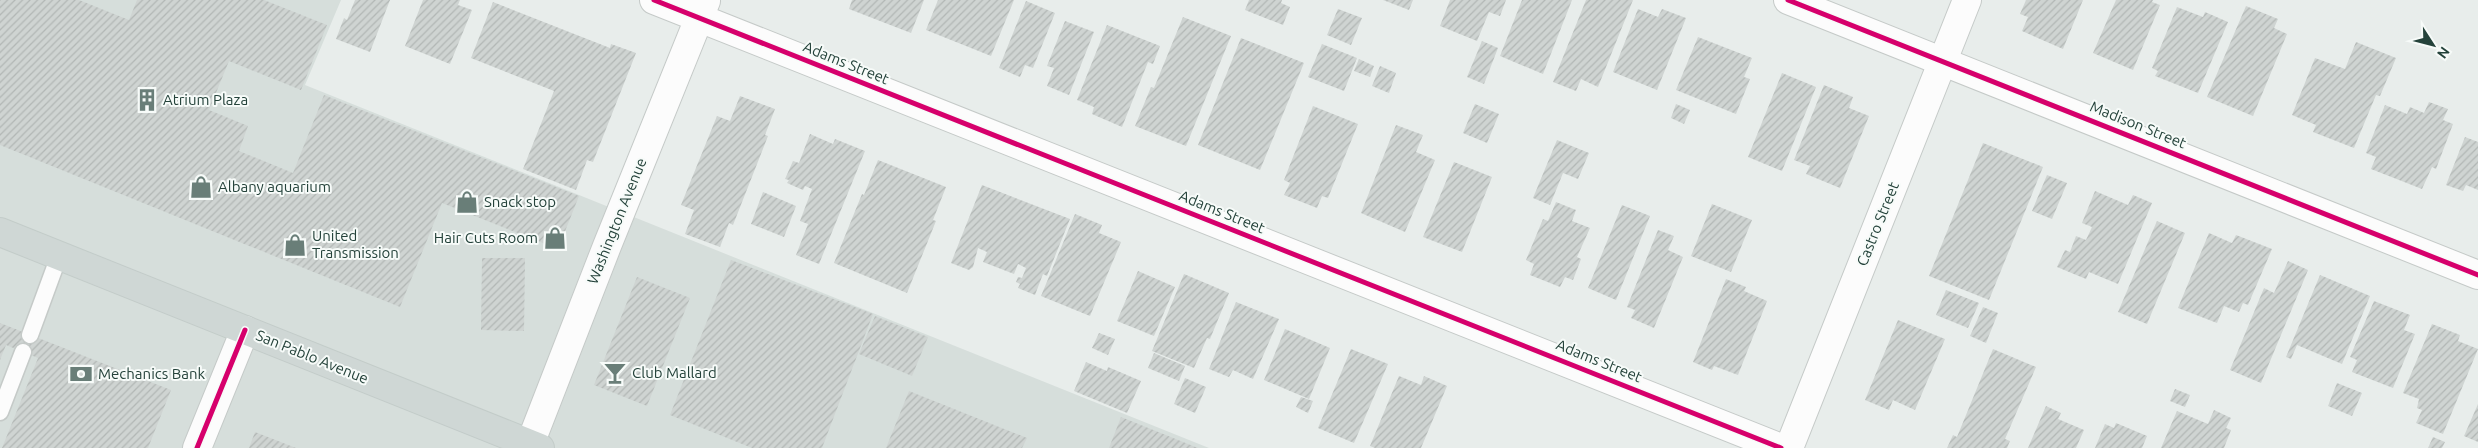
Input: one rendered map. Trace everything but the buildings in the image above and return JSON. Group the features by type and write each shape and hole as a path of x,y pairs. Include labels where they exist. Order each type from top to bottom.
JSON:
{"main road":[{"name":"San Pablo Avenue","path":"0,232 535,446"}],"street":[{"name":"Adams Street","path":"654,0 703,9 1781,448"},
{"name":"Madison Street","path":"1788,0 2478,275"},
{"name":"Castro Street","path":"1789,448 1967,0"},
{"name":"Washington Avenue","path":"535,446 607,246 703,9"},
{"path":"197,448 245,330"}],"lane":[{"path":"30,335 59,256"},
{"path":"0,412 23,352"}],"shaded area":[{"path":"0,0 341,0 305,85 1209,448 0,448"}],"cycle path":[{"path":"654,0 1781,448"},
{"path":"1788,0 2478,275"},
{"path":"197,448 245,330"}],"place":[{"name":"Atrium Plaza","path":"147,100"},
{"name":"Albany aquarium","path":"201,187"},
{"name":"Snack stop","path":"467,202"},
{"name":"Hair Cuts Room","path":"555,238"},
{"name":"United Transmission","path":"295,245"},
{"name":"Club Mallard","path":"615,373"},
{"name":"Mechanics Bank","path":"81,374"}]}
